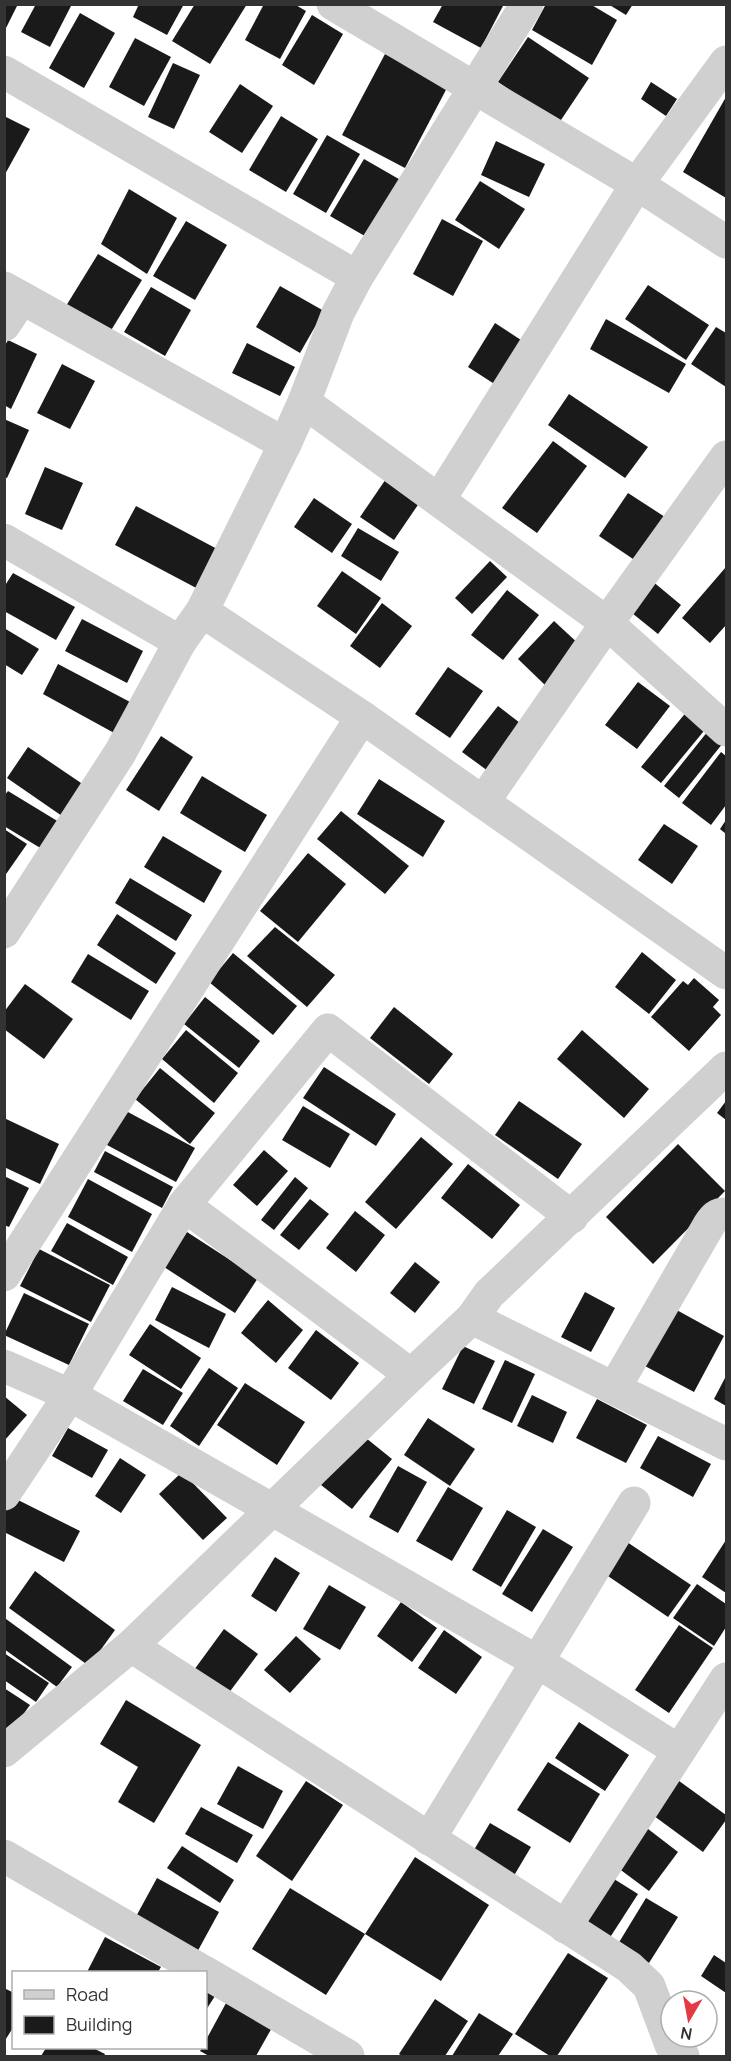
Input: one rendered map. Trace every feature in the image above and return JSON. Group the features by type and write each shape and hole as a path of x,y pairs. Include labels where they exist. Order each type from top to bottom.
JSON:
{"street":[{"path":"333,4 637,184 726,242"},
{"path":"7,922 120,753 180,642 202,611 285,444 304,402 338,313 357,278 527,4"},
{"path":"439,501 637,184 726,62"},
{"path":"4,72 357,278"},
{"path":"4,326 14,293 285,444"},
{"path":"304,402 607,623 726,730"},
{"path":"483,802 726,457"},
{"path":"4,540 180,642"},
{"path":"202,611 362,717 726,973"},
{"path":"4,1275 362,717"},
{"path":"4,1494 70,1395 183,1205 328,1030 572,1217"},
{"path":"4,1751 131,1646 472,1318 489,1294 726,1068"},
{"path":"183,1205 411,1375"},
{"path":"615,1388 714,1216 726,1214"},
{"path":"472,1318 726,1444"},
{"path":"4,1366 70,1395 273,1510 538,1662 679,1751"},
{"path":"429,1839 634,1503"},
{"path":"131,1646 628,1967 648,1986 671,2045 683,2056"},
{"path":"565,1927 726,1679"},
{"path":"4,1856 202,1971"},
{"path":"207,1974 348,2056"}],"building":[{"path":"4,4 18,4 4,32"},
{"path":"36,4 72,4 50,47 21,32"},
{"path":"139,4 184,4 167,35 133,17"},
{"path":"195,4 247,4 210,64 172,41"},
{"path":"264,4 294,4 306,11 280,59 245,40"},
{"path":"443,4 504,4 481,48 433,22"},
{"path":"546,4 590,4 617,20 592,65 532,30"},
{"path":"608,4 633,4 626,15"},
{"path":"80,13 115,33 84,88 49,68"},
{"path":"312,15 343,34 314,85 282,65"},
{"path":"528,37 589,78 559,123 498,82"},
{"path":"135,38 171,57 144,106 109,87"},
{"path":"385,54 448,86 405,168 342,135"},
{"path":"173,63 200,75 174,129 148,117"},
{"path":"651,82 677,99 666,116 641,99"},
{"path":"240,84 273,106 242,153 209,132"},
{"path":"726,97 726,198 683,172"},
{"path":"4,116 30,129 4,176"},
{"path":"281,116 318,139 286,192 249,170"},
{"path":"327,135 360,154 326,213 293,194"},
{"path":"496,141 545,164 529,197 481,175"},
{"path":"364,159 404,182 370,239 330,216"},
{"path":"480,181 525,209 499,249 455,220"},
{"path":"129,189 177,218 147,274 101,244"},
{"path":"442,219 483,241 453,296 413,274"},
{"path":"186,221 227,245 195,300 153,276"},
{"path":"98,254 142,280 110,332 66,306"},
{"path":"648,285 709,325 686,360 625,319"},
{"path":"280,286 324,311 300,353 256,327"},
{"path":"151,287 191,310 165,356 124,332"},
{"path":"606,319 686,364 669,393 590,349"},
{"path":"495,323 524,342 496,385 468,367"},
{"path":"716,327 726,333 726,387 691,364"},
{"path":"8,340 37,354 11,409 4,405 4,347"},
{"path":"247,343 295,367 280,396 232,373"},
{"path":"62,364 95,381 70,429 37,413"},
{"path":"569,394 648,447 625,478 548,425"},
{"path":"4,419 29,430 7,478 4,477"},
{"path":"553,441 587,466 537,533 502,508"},
{"path":"45,467 83,483 62,530 25,514"},
{"path":"390,473 424,496 394,540 360,517"},
{"path":"628,493 665,517 636,561 599,536"},
{"path":"314,498 352,524 332,553 294,527"},
{"path":"136,506 221,551 200,590 115,545"},
{"path":"358,528 399,552 381,581 341,556"},
{"path":"490,561 507,577 472,614 455,598"},
{"path":"726,567 726,625 710,643 682,618"},
{"path":"342,571 381,598 356,634 317,606"},
{"path":"13,573 75,607 56,640 4,611 4,587"},
{"path":"651,580 681,605 658,634 627,609"},
{"path":"507,590 539,615 503,660 471,635"},
{"path":"382,603 412,626 380,668 350,646"},
{"path":"82,619 143,651 127,683 65,651"},
{"path":"554,621 581,646 545,685 518,659"},
{"path":"4,628 39,649 22,675 4,664"},
{"path":"58,664 132,703 116,734 43,694"},
{"path":"448,667 483,691 450,738 415,714"},
{"path":"638,682 670,706 637,749 605,725"},
{"path":"498,706 524,726 488,771 462,752"},
{"path":"688,710 708,726 661,783 641,767"},
{"path":"708,731 723,743 679,798 664,786"},
{"path":"161,736 193,757 159,811 126,790"},
{"path":"28,747 84,785 62,816 7,778"},
{"path":"721,752 726,756 726,805 711,825 682,803"},
{"path":"202,776 267,815 245,852 180,813"},
{"path":"379,779 445,821 423,857 357,814"},
{"path":"8,791 59,822 42,849 4,826 4,796"},
{"path":"341,811 409,866 385,894 317,839"},
{"path":"726,820 726,834 720,829"},
{"path":"664,824 698,846 672,884 638,860"},
{"path":"4,829 27,844 4,877"},
{"path":"163,836 222,871 204,903 144,867"},
{"path":"308,853 346,884 298,942 260,911"},
{"path":"130,878 192,915 176,941 115,903"},
{"path":"117,914 176,953 156,984 97,945"},
{"path":"275,927 335,975 307,1007 247,956"},
{"path":"642,952 676,980 649,1014 615,987"},
{"path":"233,953 297,1006 273,1035 209,982"},
{"path":"88,954 149,991 131,1020 71,982"},
{"path":"694,978 719,1000 713,1007 721,1015 689,1051 651,1017 683,981 688,985"},
{"path":"25,984 73,1019 44,1059 4,1029 4,1012"},
{"path":"205,997 260,1041 239,1068 184,1024"},
{"path":"394,1007 453,1054 429,1084 370,1038"},
{"path":"186,1030 238,1073 214,1103 162,1059"},
{"path":"582,1030 649,1089 624,1118 557,1059"},
{"path":"324,1067 396,1114 376,1146 303,1098"},
{"path":"160,1068 215,1113 190,1144 135,1099"},
{"path":"519,1101 582,1144 558,1179 495,1135"},
{"path":"726,1101 726,1120 717,1113"},
{"path":"303,1106 350,1134 330,1168 282,1140"},
{"path":"126,1111 195,1148 176,1182 107,1145"},
{"path":"4,1118 59,1144 40,1184 4,1167"},
{"path":"421,1137 453,1164 396,1229 365,1202"},
{"path":"678,1144 725,1191 653,1264 606,1217"},
{"path":"264,1150 288,1171 257,1206 233,1185"},
{"path":"105,1151 173,1187 162,1208 94,1172"},
{"path":"468,1164 520,1205 492,1239 441,1198"},
{"path":"4,1176 29,1188 9,1227 4,1225"},
{"path":"295,1177 308,1188 274,1230 261,1220"},
{"path":"88,1179 152,1214 132,1252 68,1217"},
{"path":"310,1199 329,1214 299,1250 280,1235"},
{"path":"355,1211 385,1235 356,1272 326,1248"},
{"path":"67,1223 128,1257 113,1285 51,1251"},
{"path":"187,1232 258,1278 235,1313 164,1267"},
{"path":"39,1249 110,1285 91,1322 20,1286"},
{"path":"415,1262 440,1282 415,1313 390,1293"},
{"path":"172,1287 226,1314 209,1348 155,1320"},
{"path":"585,1292 615,1308 591,1352 561,1337"},
{"path":"24,1293 89,1324 69,1365 4,1335"},
{"path":"268,1300 303,1330 276,1363 241,1333"},
{"path":"673,1308 724,1336 694,1392 643,1365"},
{"path":"150,1324 201,1358 181,1389 129,1355"},
{"path":"316,1330 359,1363 331,1400 288,1368"},
{"path":"463,1346 495,1361 474,1404 442,1389"},
{"path":"505,1360 535,1374 512,1423 482,1409"},
{"path":"209,1368 238,1388 199,1446 170,1426"},
{"path":"143,1369 183,1393 163,1425 123,1401"},
{"path":"726,1376 726,1406 714,1399"},
{"path":"245,1383 305,1422 277,1465 217,1425"},
{"path":"532,1395 567,1412 553,1443 517,1426"},
{"path":"4,1396 27,1415 4,1441"},
{"path":"597,1399 647,1425 626,1463 576,1438"},
{"path":"428,1418 475,1449 450,1486 404,1455"},
{"path":"68,1428 108,1450 92,1478 52,1456"},
{"path":"361,1434 392,1459 352,1509 321,1485"},
{"path":"658,1436 711,1464 693,1497 640,1468"},
{"path":"120,1458 146,1475 121,1513 95,1496"},
{"path":"398,1466 427,1482 398,1533 369,1517"},
{"path":"182,1472 227,1518 203,1540 159,1494"},
{"path":"448,1487 483,1508 452,1561 416,1541"},
{"path":"12,1497 80,1531 64,1562 4,1532 4,1511"},
{"path":"507,1510 536,1527 501,1587 472,1570"},
{"path":"543,1529 573,1547 532,1612 502,1594"},
{"path":"726,1540 726,1593 702,1577"},
{"path":"627,1542 691,1585 668,1617 605,1574"},
{"path":"275,1557 300,1573 276,1612 251,1596"},
{"path":"35,1571 115,1630 89,1666 9,1608"},
{"path":"697,1584 726,1604 726,1627 714,1646 673,1618"},
{"path":"329,1585 366,1607 340,1650 303,1629"},
{"path":"401,1602 437,1628 412,1662 377,1636"},
{"path":"6,1619 72,1667 57,1687 4,1649"},
{"path":"679,1625 713,1648 669,1713 635,1690"},
{"path":"224,1629 258,1654 228,1694 194,1670"},
{"path":"444,1630 482,1657 456,1694 418,1668"},
{"path":"296,1636 321,1659 290,1693 264,1670"},
{"path":"4,1653 49,1683 36,1702 4,1680"},
{"path":"4,1688 30,1705 10,1733 4,1729"},
{"path":"126,1700 201,1745 154,1823 118,1802 138,1767 100,1744"},
{"path":"579,1722 629,1755 605,1791 555,1758"},
{"path":"548,1762 600,1794 570,1843 517,1810"},
{"path":"238,1766 283,1791 263,1829 217,1804"},
{"path":"675,1778 726,1815 726,1820 703,1852 650,1813"},
{"path":"306,1781 343,1805 292,1881 256,1856"},
{"path":"201,1807 253,1835 237,1863 185,1834"},
{"path":"639,1822 678,1852 649,1891 610,1862"},
{"path":"490,1823 531,1847 509,1884 468,1860"},
{"path":"182,1846 234,1880 220,1903 167,1868"},
{"path":"415,1857 489,1905 441,1981 365,1934"},
{"path":"606,1874 638,1894 609,1939 577,1920"},
{"path":"157,1878 219,1912 195,1956 133,1922"},
{"path":"290,1888 365,1934 326,1995 252,1949"},
{"path":"646,1898 678,1917 649,1963 618,1944"},
{"path":"105,1937 161,1967 159,1971 88,1971"},
{"path":"568,1953 608,1978 557,2056 550,2056 515,2034"},
{"path":"714,1955 726,1963 726,1993 701,1976"},
{"path":"4,1988 12,1992 12,2029 4,2042"},
{"path":"207,1991 215,1996 207,2008"},
{"path":"232,1992 278,2017 256,2056 209,2056 200,2051 207,2049 207,2038"},
{"path":"435,1999 468,2021 445,2056 402,2056 399,2054"},
{"path":"479,2013 513,2034 498,2056 452,2056"},
{"path":"45,2049 95,2049 105,2054 104,2056 41,2056"}]}
